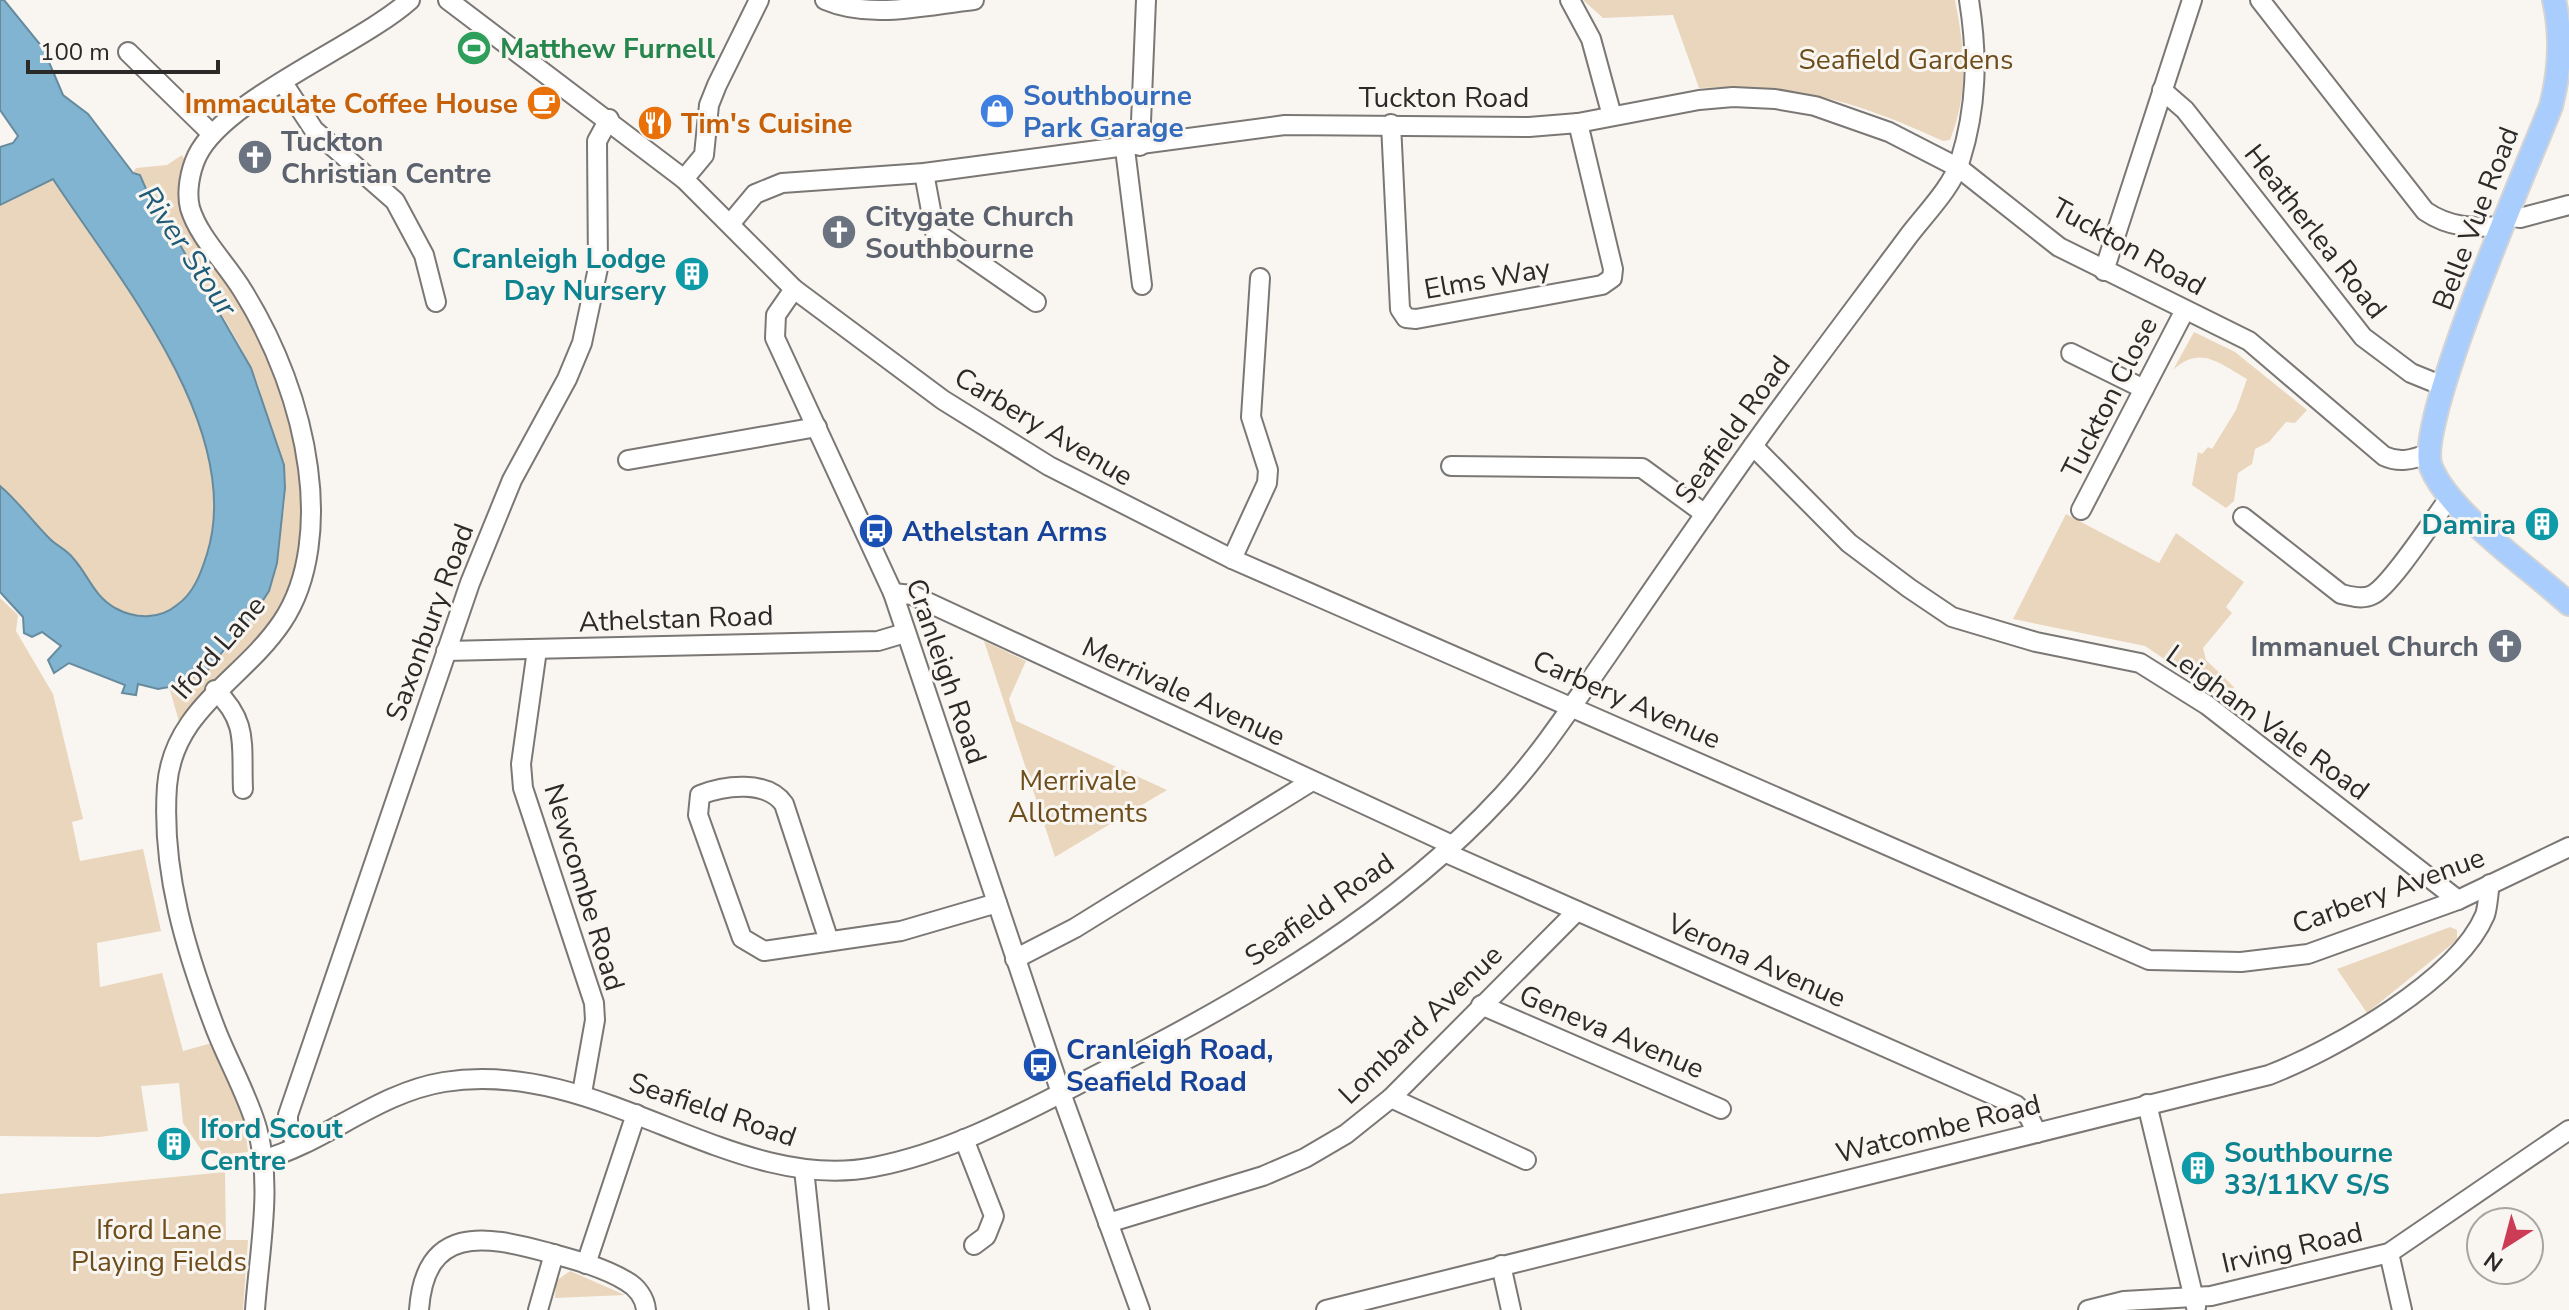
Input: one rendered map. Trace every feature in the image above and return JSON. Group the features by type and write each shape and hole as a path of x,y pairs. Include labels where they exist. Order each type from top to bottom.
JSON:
{"main road":[{"name":"Belle Vue Road","path":"2427,454 2443,386 2551,106 2558,77 2561,12"},
{"path":"2427,454 2438,482 2450,497 2569,604"}],"street":[{"name":"Iford Lane","path":"255,1310 262,1160 257,1130 193,965 169,869 167,782 178,745 192,717 215,690 264,644 292,605 308,552 311,513 309,471 301,426 279,364 244,292 190,208 192,173 198,155 212,134 283,83 410,0"},
{"path":"448,0 609,119 684,179 730,224"},
{"path":"825,0 853,9 873,11 974,0"},
{"path":"1142,285 1133,147 1146,0"},
{"path":"1570,0 1591,39 1612,116"},
{"name":"Seafield Road","path":"262,1160 297,1146 389,1098 445,1082 515,1081 582,1093 709,1142 804,1169 833,1171 871,1168 964,1139 1061,1093 1248,993 1378,907 1448,848 1504,794 1573,705 1753,446 1959,168 1976,96 1975,40 1969,0"},
{"path":"2104,271 2192,0"},
{"path":"2260,0 2425,211 2441,222 2468,229 2569,205"},
{"path":"684,179 704,155 709,105 750,3"},
{"path":"128,52 212,134"},
{"path":"283,83 314,130 395,201 424,255 436,302"},
{"name":"Heatherlea Road","path":"2162,90 2185,110 2363,337 2392,362 2443,386"},
{"name":"Tuckton Road","path":"730,224 755,194 768,186 924,173 1285,125 1501,127 1578,123 1733,97 1775,99 1815,106 1889,132 1959,168 2059,247 2257,347 2384,456 2394,461 2411,460 2427,454"},
{"name":"Saxonbury Road","path":"297,1146 288,1127 288,1115 446,651 510,485 567,379 582,343 598,268 597,141 609,119"},
{"name":"Elms Way","path":"1391,124 1400,309 1406,318 1416,319 1602,285 1612,278 1613,269 1578,123"},
{"path":"924,173 935,232 1036,302"},
{"name":"Carbery Avenue","path":"730,224 794,289 897,368 997,434 1118,504 1232,559 1573,705 2149,960 2241,962 2308,954 2458,900 2569,847"},
{"path":"1232,559 1267,483 1268,470 1251,417 1260,278"},
{"name":"Cranleigh Road","path":"794,289 776,315 775,338 893,593 1061,1093 1140,1310"},
{"name":"Tuckton Close","path":"2081,510 2185,310"},
{"path":"2071,353 2144,389"},
{"path":"628,460 817,427"},
{"name":"Leigham Vale Road","path":"1753,446 1849,543 1952,617 2140,663 2207,705 2458,900"},
{"path":"1451,466 1642,468 1705,514"},
{"path":"2243,517 2341,594 2356,598 2372,595 2387,581 2450,497"},
{"name":"Merrivale Avenue","path":"893,593 912,595 1312,781 1448,848"},
{"name":"Athelstan Road","path":"446,651 878,641 905,633"},
{"name":"Newcombe Road","path":"537,650 521,764 523,788 594,1003 582,1093"},
{"path":"215,690 234,708 240,722 243,789"},
{"path":"1015,959 1075,928 1302,791 1312,781"},
{"path":"829,941 784,804 776,792 761,788 716,788 700,795 698,815 742,938 764,951 901,931 997,903"},
{"name":"Verona Avenue","path":"1448,848 1577,911 2016,1105 2029,1117 2037,1133"},
{"name":"Watcombe Road","path":"1326,1310 2269,1075 2306,1060 2354,1033 2417,991 2461,950 2485,914 2490,884"},
{"name":"Lombard Avenue","path":"1108,1223 1263,1176 1305,1158 1346,1134 1391,1098 1577,911"},
{"name":"Geneva Avenue","path":"1481,1005 1721,1109"},
{"path":"1391,1098 1526,1160"},
{"path":"2147,1104 2195,1304"},
{"path":"586,1264 636,1114"},
{"name":"Irving Road","path":"2088,1310 2124,1301 2195,1304 2389,1253 2569,1130"},
{"path":"964,1139 994,1216 986,1236 974,1245"},
{"path":"804,1169 819,1310"},
{"path":"419,1310 424,1280 433,1262 446,1250 470,1240 497,1239 586,1264 627,1281 638,1291 646,1310"},
{"path":"2389,1253 2402,1310"},
{"path":"538,1310 554,1254"},
{"path":"1501,1265 1511,1310"}],"green space":[{"name":"Seafield Gardens","path":"1583,0 1955,0 1961,36 1963,88 1950,140 1943,141 1882,115 1825,98 1766,89 1699,88 1673,15 1603,18"},
{"path":"182,155 192,173 188,192 279,364 311,513 292,605 183,735 169,687 202,672 216,661 250,619 277,542 285,482 282,460 262,410 260,390 247,359 167,229 140,176 133,173 136,168 167,165"},
{"path":"53,179 110,261 169,356 192,406 208,457 214,506 205,561 184,600 171,610 155,615 131,614 108,603 71,555 50,539 0,486 0,205"},
{"path":"2194,332 2235,352 2307,410 2295,423 2286,422 2269,442 2255,449 2252,464 2238,473 2234,501 2226,508 2192,485 2198,452 2202,454 2208,447 2212,449 2236,410 2247,379 2210,359 2192,359 2173,370"},
{"path":"2066,514 2159,563 2176,533 2244,582 2226,607 2232,613 2203,648 2206,660 2234,687 2225,700 2145,646 2013,619"},
{"name":"Iford Lane Playing Fields","path":"0,598 18,615 16,631 53,694 83,819 72,822 80,861 143,849 161,931 97,943 100,987 162,973 183,1051 212,1043 244,1117 248,1152 206,1157 183,1123 179,1083 141,1086 148,1131 99,1137 0,1136"},
{"name":"Merrivale Allotments","path":"984,641 1026,661 1009,699 1016,721 1167,790 1055,857"},
{"path":"2450,927 2457,930 2457,940 2367,1013 2337,969"},
{"name":"Iford Lane Playing Fields","path":"225,1172 226,1240 248,1240 243,1310 0,1310 0,1194"},
{"path":"570,1271 625,1295 555,1298 556,1281"}],"water":[{"path":"0,0 4,0 43,48 63,95 88,114 133,173 140,175 156,212 179,243 251,368 284,465 285,488 277,563 269,591 207,671 169,687 158,689 138,684 136,695 122,693 125,685 69,663 54,673 48,660 61,646 42,632 32,637 24,633 23,617 0,592 0,486 50,539 71,555 108,603 131,614 155,615 170,610 188,595 205,561 214,506 208,456 192,406 169,356 110,261 53,179 0,205 0,147 13,143 18,136 0,110"}],"place":[{"name":"Matthew Furnell","path":"474,48"},
{"name":"Immaculate Coffee House","path":"544,103"},
{"name":"Southbourne Park Garage","path":"997,111"},
{"name":"Tim's Cuisine","path":"655,123"},
{"name":"Tuckton Christian Centre","path":"255,157"},
{"name":"Citygate Church Southbourne","path":"839,232"},
{"name":"Cranleigh Lodge Day Nursery","path":"692,274"},
{"name":"Damira","path":"2542,524"},
{"name":"Athelstan Arms","path":"876,531"},
{"name":"Immanuel Church","path":"2505,646"},
{"name":"Cranleigh Road, Seafield Road","path":"1040,1065"},
{"name":"Iford Scout Centre","path":"174,1144"},
{"name":"Southbourne 33/11KV S/S","path":"2198,1168"}],"water label":[{"name":"River Stour","path":"188,251"}]}
